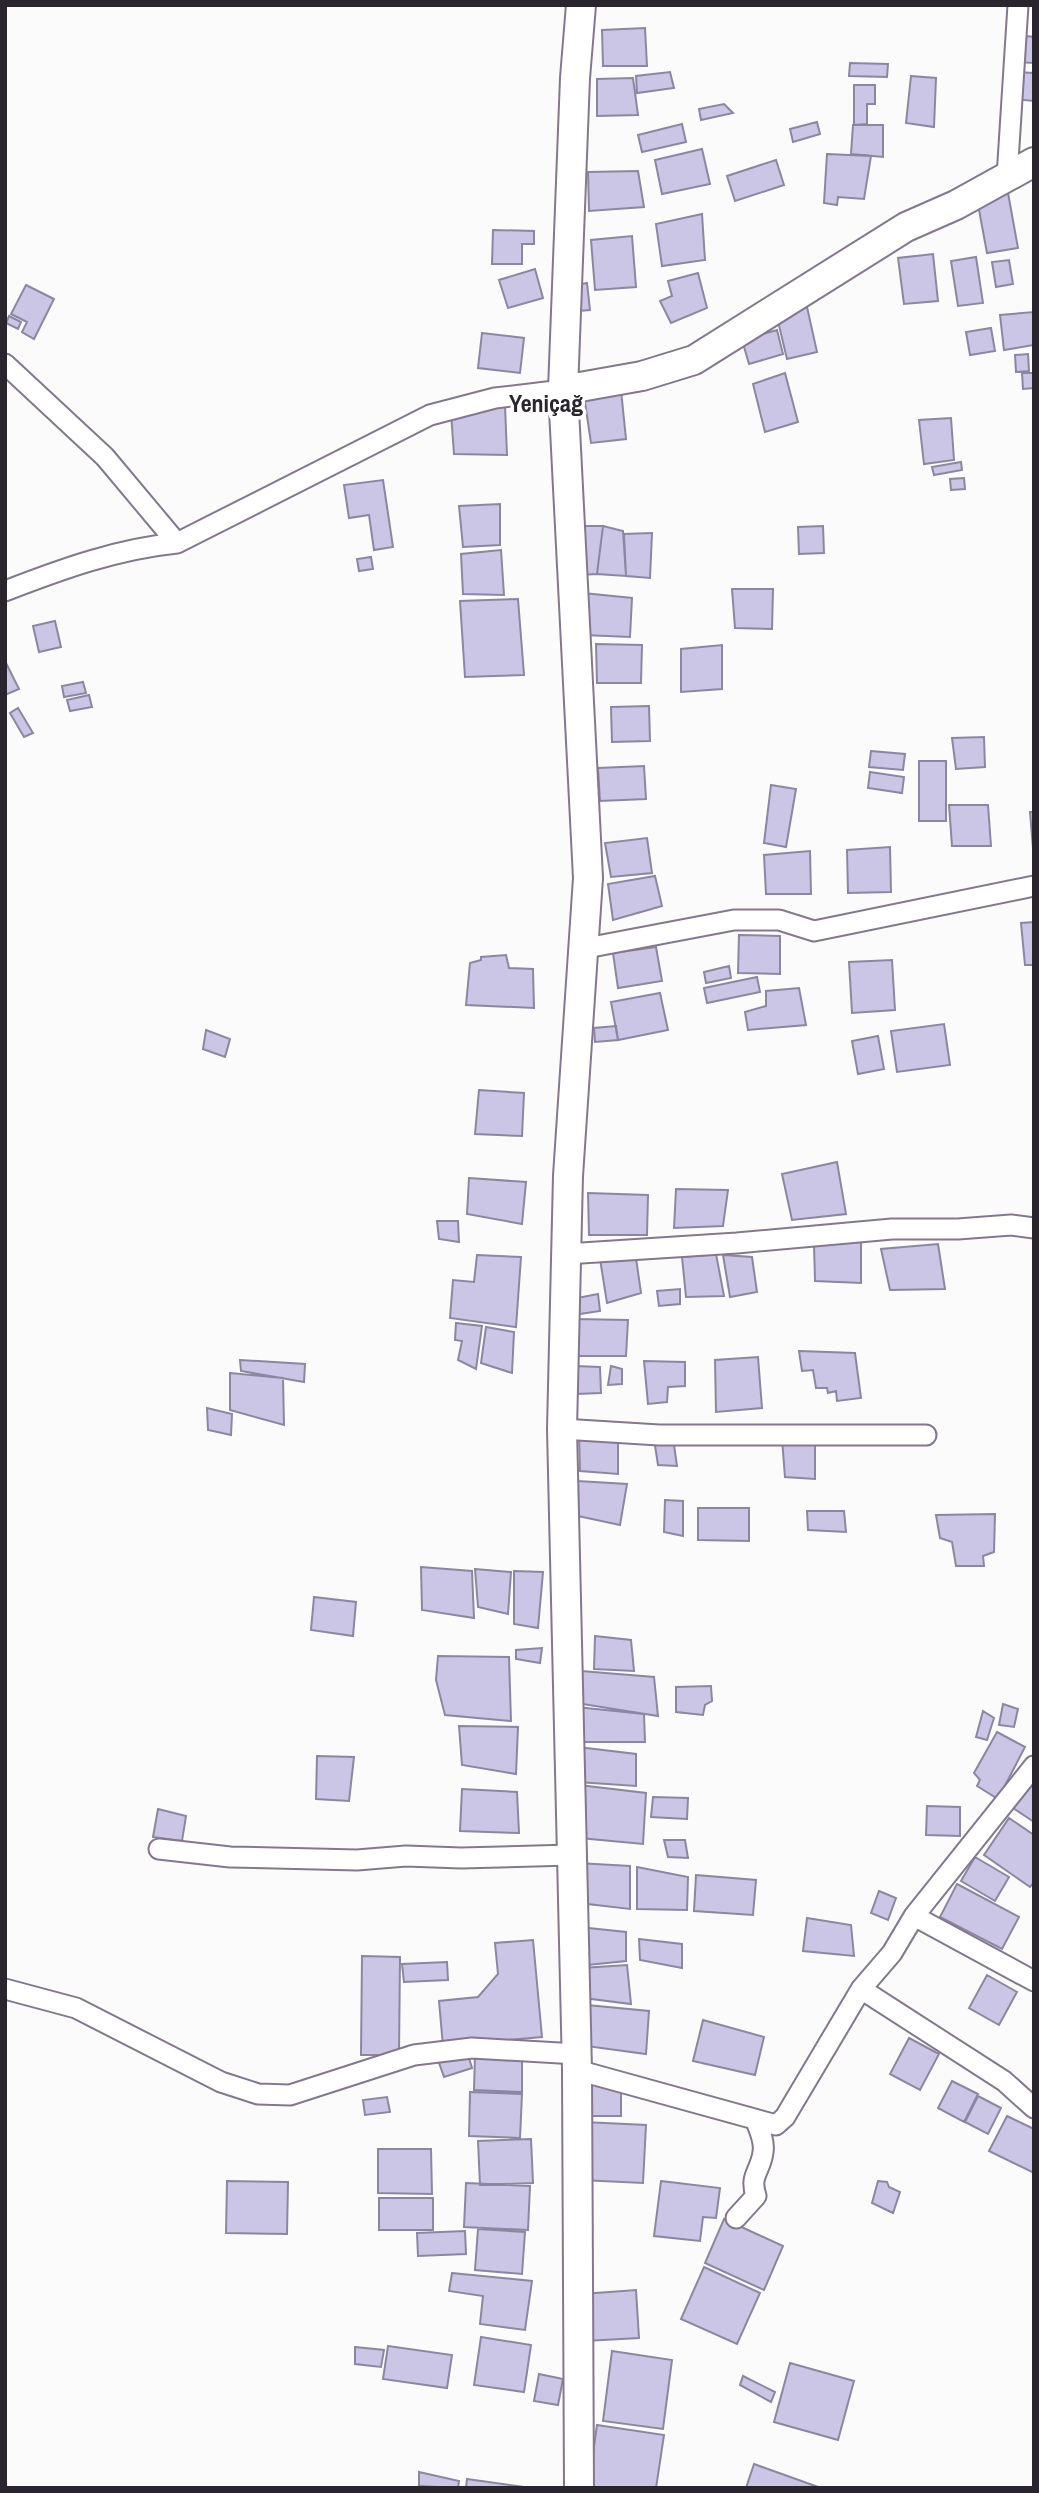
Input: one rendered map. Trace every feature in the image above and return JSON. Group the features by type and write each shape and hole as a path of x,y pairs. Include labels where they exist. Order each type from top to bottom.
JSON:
{"street":[{"path":"579,2488 577,2062 562,1429 568,1176 581,949 588,878 563,390 580,5"},
{"path":"1007,177 1018,5"},
{"path":"5,592 69,566 141,547 177,543 430,415 495,398 563,390 642,376 694,360 906,226 956,205 1034,162"},
{"path":"5,364 105,457 177,543"},
{"path":"581,949 734,920 779,920 814,931 1034,886"},
{"path":"566,1254 737,1243 892,1229 958,1229 1011,1225 1034,1228"},
{"path":"562,1429 659,1435 926,1435"},
{"path":"5,1989 76,2008 221,2082 257,2094 290,2095 414,2055 472,2048 577,2062 776,2125 785,2117 861,1989 891,1953 914,1916 1034,1766"},
{"path":"159,1849 230,1857 357,1860 406,1856 473,1858 572,1855"},
{"path":"914,1916 1034,1980"},
{"path":"861,1989 1004,2081 1034,2108"},
{"path":"736,2218 756,2196 752,2183 763,2153 762,2137 755,2119"}],"building":[{"path":"645,28 647,66 603,66 602,30"},
{"path":"1018,35 1034,37 1034,63 1015,62"},
{"path":"850,63 888,64 887,77 849,76"},
{"path":"670,72 674,88 637,93 636,76"},
{"path":"1015,72 1034,73 1034,101 1013,99"},
{"path":"911,76 936,78 934,127 906,123"},
{"path":"633,78 638,115 597,116 597,79"},
{"path":"854,85 875,85 875,104 867,104 867,124 854,125"},
{"path":"724,104 733,113 701,120 699,109"},
{"path":"817,122 820,134 793,142 790,129"},
{"path":"682,124 686,142 642,152 638,135"},
{"path":"853,125 883,125 883,157 851,154"},
{"path":"702,149 710,184 662,194 655,160"},
{"path":"827,154 871,156 864,199 838,197 837,205 824,203"},
{"path":"776,160 784,185 735,201 727,176"},
{"path":"638,171 644,207 589,211 588,172"},
{"path":"1008,193 1018,248 987,253 977,199"},
{"path":"702,214 705,260 662,266 656,224"},
{"path":"493,230 534,231 534,244 522,244 522,264 492,264"},
{"path":"632,236 636,287 595,290 591,240"},
{"path":"933,254 938,301 904,304 898,258"},
{"path":"976,257 983,303 958,306 951,261"},
{"path":"1009,260 1013,284 996,287 992,262"},
{"path":"535,269 543,298 508,308 499,280"},
{"path":"698,273 707,308 671,323 660,301 672,296 668,281"},
{"path":"587,283 590,310 579,311 576,285"},
{"path":"26,285 54,299 34,339 22,332 27,322 11,314"},
{"path":"807,307 817,352 787,359 777,317"},
{"path":"1034,312 1034,345 1004,350 1000,315"},
{"path":"9,316 21,322 18,329 6,323"},
{"path":"991,328 995,351 970,355 966,332"},
{"path":"777,330 783,354 749,364 742,340"},
{"path":"482,333 524,338 520,373 478,368"},
{"path":"1028,354 1029,371 1016,372 1015,355"},
{"path":"785,373 798,422 765,432 753,384"},
{"path":"1022,373 1034,373 1034,388 1023,389"},
{"path":"621,390 626,439 591,443 584,396"},
{"path":"505,406 507,455 454,454 451,413"},
{"path":"951,418 954,460 924,464 919,420"},
{"path":"961,462 962,470 934,475 932,467"},
{"path":"964,478 965,489 951,490 950,479"},
{"path":"383,480 393,547 374,550 369,515 349,518 344,485"},
{"path":"500,504 500,545 463,547 459,506"},
{"path":"578,526 603,526 597,574 579,575"},
{"path":"603,526 623,531 626,576 597,574"},
{"path":"823,526 824,553 799,554 798,527"},
{"path":"652,533 650,578 626,576 624,534"},
{"path":"501,550 504,595 463,594 461,554"},
{"path":"371,557 373,569 359,571 357,559"},
{"path":"732,589 773,589 772,629 735,628"},
{"path":"583,593 632,598 630,637 584,635"},
{"path":"518,599 524,675 465,677 460,601"},
{"path":"55,621 61,647 39,652 33,626"},
{"path":"596,644 642,645 641,683 597,683"},
{"path":"722,645 722,689 681,692 681,649"},
{"path":"5,661 19,689 5,695"},
{"path":"83,682 86,693 64,697 62,686"},
{"path":"89,695 92,707 70,711 67,700"},
{"path":"649,706 650,741 612,742 611,707"},
{"path":"18,708 33,733 24,737 10,713"},
{"path":"984,737 985,767 956,769 952,738"},
{"path":"871,751 905,754 903,770 869,767"},
{"path":"919,761 946,761 946,821 919,821"},
{"path":"644,766 646,799 600,801 598,768"},
{"path":"870,772 904,777 902,793 868,788"},
{"path":"771,785 796,789 786,847 764,843"},
{"path":"949,805 988,805 991,846 952,846"},
{"path":"1030,812 1034,812 1034,848 1033,848"},
{"path":"647,838 652,873 611,877 605,843"},
{"path":"890,847 891,892 848,893 847,850"},
{"path":"810,851 811,894 766,894 764,855"},
{"path":"655,876 662,906 613,920 608,884"},
{"path":"1034,922 1034,965 1025,965 1021,923"},
{"path":"739,935 780,936 780,974 738,973"},
{"path":"656,947 662,981 618,988 613,953"},
{"path":"506,955 509,968 533,969 534,1008 466,1005 470,963 481,960 481,957"},
{"path":"892,960 895,1010 852,1013 849,962"},
{"path":"729,966 731,978 706,983 704,972"},
{"path":"757,977 760,992 707,1003 704,988"},
{"path":"799,988 806,1025 748,1030 745,1012 766,1006 766,991"},
{"path":"660,993 668,1030 618,1040 611,1002"},
{"path":"944,1024 950,1065 897,1072 891,1031"},
{"path":"616,1026 618,1040 595,1042 594,1028"},
{"path":"206,1030 230,1039 225,1057 203,1049"},
{"path":"878,1036 884,1069 858,1074 852,1041"},
{"path":"479,1090 524,1093 522,1136 475,1134"},
{"path":"837,1162 846,1214 792,1220 782,1174"},
{"path":"469,1178 526,1182 522,1224 467,1214"},
{"path":"676,1189 728,1190 723,1226 674,1228"},
{"path":"588,1193 648,1195 647,1235 589,1235"},
{"path":"437,1221 458,1221 459,1242 439,1239"},
{"path":"861,1242 861,1283 815,1281 814,1244"},
{"path":"938,1244 945,1289 890,1290 881,1249"},
{"path":"716,1254 724,1296 686,1297 682,1257"},
{"path":"477,1255 521,1257 516,1327 450,1318 453,1280 474,1282"},
{"path":"723,1255 752,1257 757,1292 730,1297"},
{"path":"636,1258 641,1293 607,1303 600,1259"},
{"path":"680,1289 680,1304 659,1306 657,1291"},
{"path":"598,1294 600,1311 573,1315 572,1299"},
{"path":"575,1319 628,1320 626,1356 574,1356"},
{"path":"456,1323 482,1326 476,1369 458,1360 462,1341 455,1340"},
{"path":"486,1327 514,1332 512,1373 481,1363"},
{"path":"799,1351 855,1353 861,1398 837,1401 836,1391 828,1393 827,1388 816,1388 813,1370 802,1371"},
{"path":"758,1357 762,1408 716,1412 715,1360"},
{"path":"240,1360 305,1364 304,1382 241,1371"},
{"path":"644,1361 685,1362 685,1386 668,1387 667,1402 648,1404"},
{"path":"575,1366 600,1367 601,1393 576,1394"},
{"path":"611,1366 622,1369 622,1384 608,1385"},
{"path":"230,1373 283,1378 284,1425 230,1410"},
{"path":"207,1408 232,1414 231,1435 208,1430"},
{"path":"579,1434 618,1437 618,1474 580,1471"},
{"path":"673,1438 677,1466 658,1465 654,1439"},
{"path":"815,1438 815,1479 785,1477 782,1439"},
{"path":"577,1481 627,1484 620,1525 573,1515"},
{"path":"665,1500 683,1501 683,1536 664,1532"},
{"path":"698,1508 749,1508 749,1541 698,1540"},
{"path":"807,1511 844,1511 846,1532 808,1530"},
{"path":"995,1514 994,1552 983,1556 984,1566 956,1566 952,1542 940,1538 936,1515"},
{"path":"421,1567 472,1571 474,1618 422,1610"},
{"path":"475,1569 511,1572 508,1614 478,1607"},
{"path":"514,1571 543,1572 538,1628 514,1624"},
{"path":"314,1597 356,1602 353,1636 311,1630"},
{"path":"595,1636 631,1640 634,1671 594,1669"},
{"path":"542,1648 540,1663 516,1659 516,1650"},
{"path":"438,1656 509,1657 511,1721 445,1715 436,1680"},
{"path":"581,1671 654,1677 658,1716 576,1703"},
{"path":"711,1686 712,1701 705,1705 703,1715 676,1712 676,1687"},
{"path":"1003,1704 1018,1709 1014,1727 999,1725"},
{"path":"576,1707 644,1714 645,1742 576,1742"},
{"path":"983,1711 994,1718 987,1740 976,1737"},
{"path":"459,1726 518,1727 516,1774 462,1765"},
{"path":"997,1732 1025,1747 998,1799 977,1786 980,1780 974,1773"},
{"path":"578,1747 636,1754 636,1786 578,1782"},
{"path":"317,1756 354,1757 349,1801 316,1799"},
{"path":"1034,1777 1034,1822 1013,1808"},
{"path":"579,1785 646,1793 643,1844 580,1838"},
{"path":"462,1789 517,1792 519,1833 460,1831"},
{"path":"653,1797 688,1798 687,1819 651,1817"},
{"path":"927,1806 960,1807 960,1836 926,1835"},
{"path":"158,1809 186,1816 182,1841 153,1837"},
{"path":"1009,1818 1034,1835 1034,1882 1030,1887 984,1855"},
{"path":"664,1840 685,1840 688,1858 668,1857"},
{"path":"975,1857 1009,1877 995,1901 961,1881"},
{"path":"577,1863 630,1866 630,1909 579,1903"},
{"path":"637,1867 688,1877 687,1910 637,1909"},
{"path":"696,1875 756,1880 753,1915 694,1911"},
{"path":"957,1884 1019,1917 1002,1949 940,1917"},
{"path":"879,1891 896,1898 888,1920 871,1913"},
{"path":"807,1918 851,1925 854,1956 803,1951"},
{"path":"579,1927 626,1932 626,1961 578,1966"},
{"path":"639,1939 682,1944 682,1968 640,1960"},
{"path":"533,1940 542,2037 443,2046 439,2001 478,1997 498,1974 495,1943"},
{"path":"362,1956 400,1957 399,2055 361,2055"},
{"path":"447,1962 448,1980 404,1982 402,1964"},
{"path":"627,1965 631,2004 584,1998 582,1968"},
{"path":"987,1975 1017,1992 999,2025 969,2008"},
{"path":"587,2005 649,2011 646,2054 586,2046"},
{"path":"703,2020 764,2037 755,2075 693,2061"},
{"path":"909,2038 939,2054 920,2090 890,2074"},
{"path":"467,2051 472,2068 444,2077 438,2060"},
{"path":"475,2055 522,2056 522,2092 474,2090"},
{"path":"952,2081 978,2094 964,2122 938,2108"},
{"path":"583,2085 621,2085 621,2116 582,2116"},
{"path":"470,2092 522,2094 520,2138 469,2136"},
{"path":"978,2096 1001,2108 988,2134 965,2122"},
{"path":"387,2097 390,2112 365,2115 363,2100"},
{"path":"1007,2116 1034,2129 1034,2173 989,2151"},
{"path":"584,2122 646,2125 643,2183 581,2180"},
{"path":"531,2139 533,2183 480,2185 478,2141"},
{"path":"378,2149 431,2149 432,2194 378,2193"},
{"path":"227,2181 288,2182 287,2234 226,2233"},
{"path":"661,2181 720,2188 716,2218 703,2217 700,2241 654,2236"},
{"path":"878,2181 887,2182 889,2187 900,2192 893,2213 872,2203"},
{"path":"466,2183 530,2186 528,2230 464,2227"},
{"path":"379,2198 433,2198 433,2230 379,2230"},
{"path":"724,2219 783,2246 764,2290 705,2263"},
{"path":"478,2229 525,2232 522,2274 475,2270"},
{"path":"465,2231 466,2254 418,2256 417,2233"},
{"path":"704,2267 760,2293 737,2344 681,2319"},
{"path":"452,2273 532,2281 525,2330 480,2324 483,2296 449,2291"},
{"path":"636,2290 639,2338 585,2341 582,2294"},
{"path":"481,2337 531,2345 524,2392 474,2385"},
{"path":"388,2346 452,2355 447,2388 383,2379"},
{"path":"355,2347 384,2350 381,2367 355,2364"},
{"path":"612,2351 672,2360 663,2429 603,2421"},
{"path":"790,2363 854,2381 838,2440 774,2422"},
{"path":"539,2374 563,2379 558,2405 534,2401"},
{"path":"743,2376 775,2392 771,2402 740,2385"},
{"path":"597,2425 664,2435 656,2488 588,2488"},
{"path":"754,2464 821,2488 746,2488"},
{"path":"419,2472 459,2481 458,2488 419,2486"},
{"path":"467,2479 531,2488 466,2488"}],"district":[{"name":"Yeniçağ","path":"546,404"}]}
